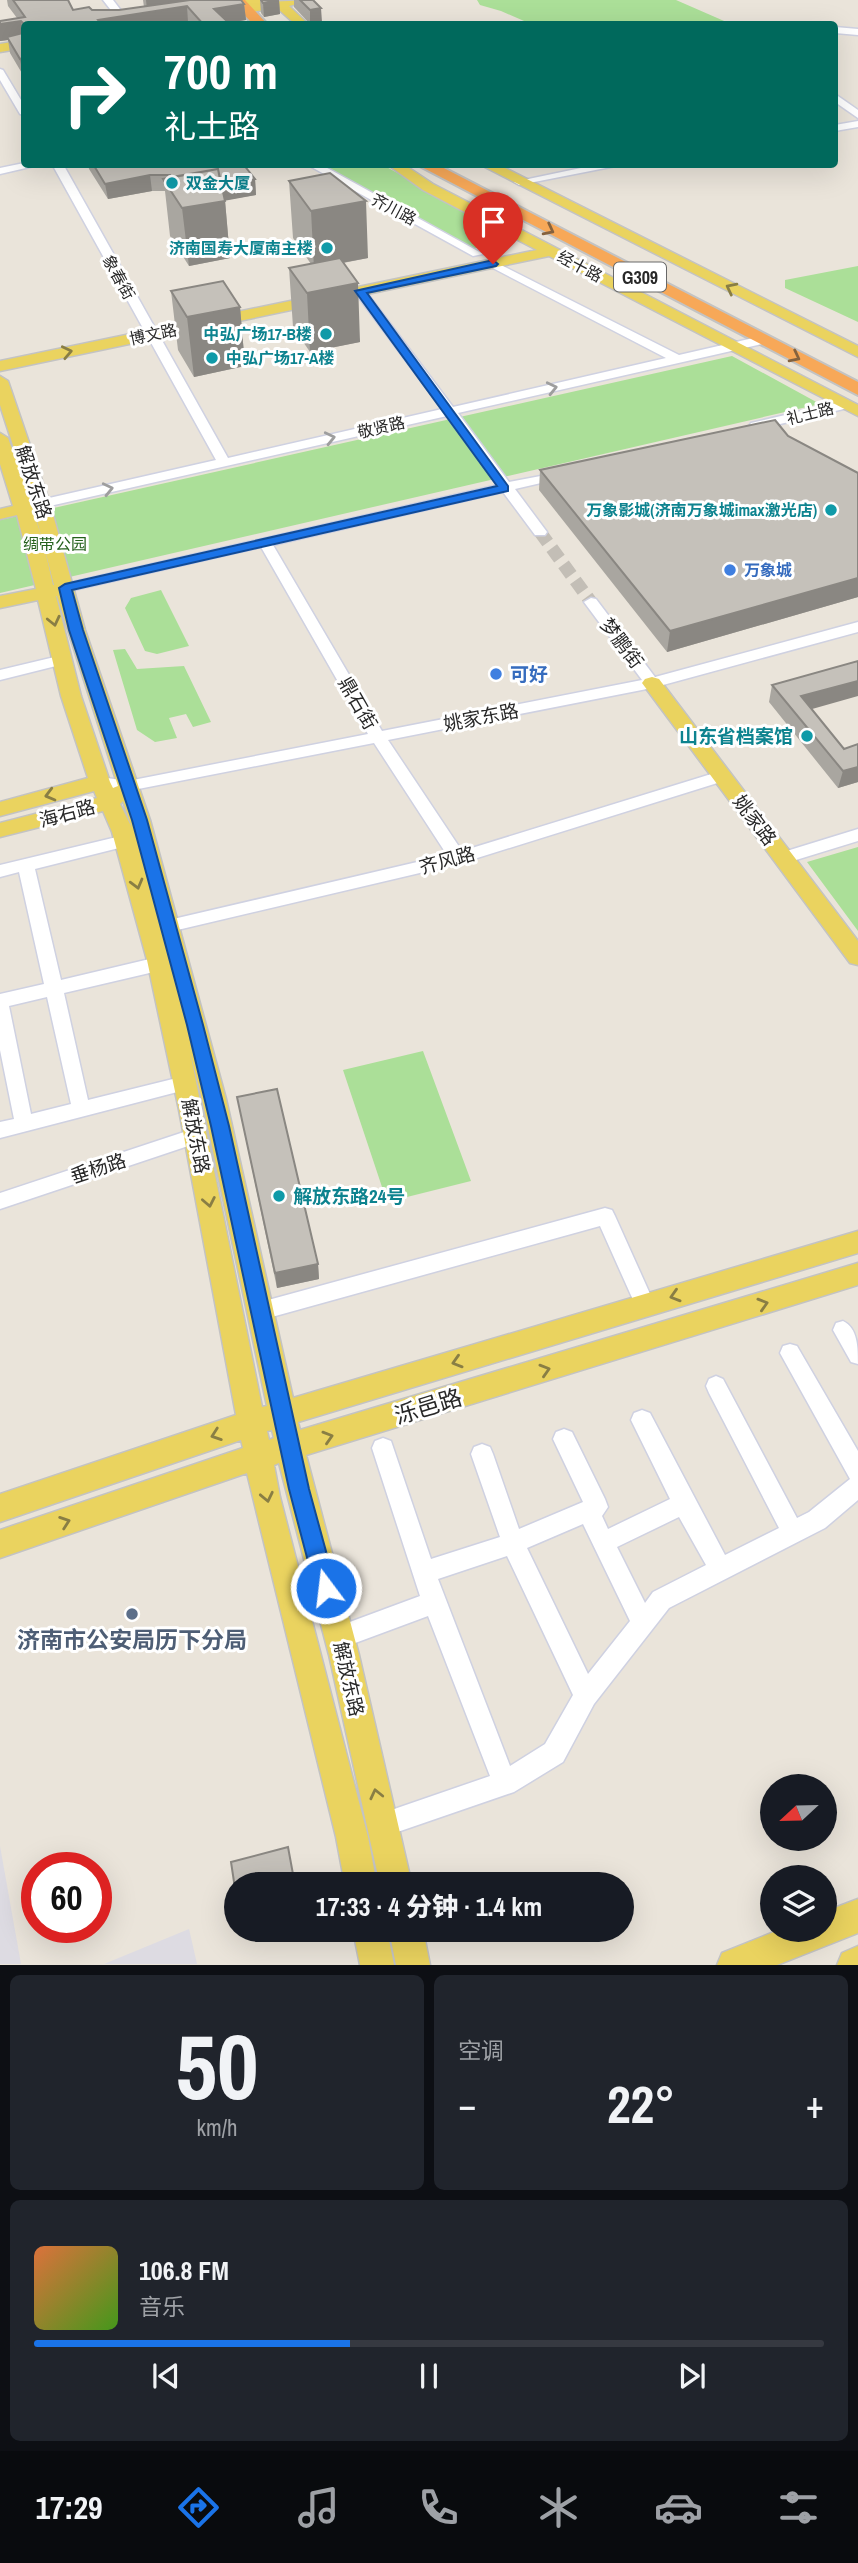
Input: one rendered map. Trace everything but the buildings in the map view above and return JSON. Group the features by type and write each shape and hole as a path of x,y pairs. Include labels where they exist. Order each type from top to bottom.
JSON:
{"highway":[{"path":"257,3 266,21"},
{"name":"经十路","path":"431,168 858,389"},
{"name":"经十路","path":"461,168 858,371"}],"main road":[{"path":"216,10 257,3 306,0"},
{"path":"257,3 296,21"},
{"path":"124,21 140,18"},
{"path":"0,40 21,36"},
{"path":"0,48 21,44"},
{"name":"经十路","path":"399,168 428,187 855,407"},
{"path":"493,168 858,352"},
{"name":"博文路","path":"0,366 147,328 535,242"},
{"name":"博文路","path":"0,351 360,291 552,251"},
{"name":"解放东路","path":"0,381 21,509"},
{"name":"解放东路","path":"0,439 21,509 76,630 125,841 159,964 196,1136 266,1497 359,1872"},
{"path":"0,602 56,590"},
{"name":"解放东路","path":"56,590 63,660 71,696 169,926 214,1099 290,1449 339,1637 393,1872"},
{"name":"姚家路","path":"652,683 858,957"},
{"name":"海右路","path":"0,809 113,790"},
{"name":"海右路","path":"0,830 113,790"},
{"name":"泺邑路","path":"0,1508 252,1423 858,1242"},
{"name":"泺邑路","path":"0,1544 259,1456 290,1449 858,1274"},
{"path":"837,1924 858,1916"},
{"path":"372,1942 377,1965"},
{"path":"409,1942 414,1965"},
{"path":"734,1965 792,1942"}],"street":[{"path":"108,0 118,21"},
{"path":"838,30 858,32"},
{"path":"0,72 21,106"},
{"path":"838,99 858,115"},
{"path":"838,127 858,124"},
{"path":"0,171 21,167"},
{"name":"象春街","path":"59,168 224,462"},
{"name":"齐川路","path":"318,168 477,254"},
{"path":"552,168 563,174"},
{"path":"519,182 598,168"},
{"path":"493,264 677,359"},
{"path":"360,291 447,412 540,532"},
{"name":"敬贤路","path":"21,509 762,340"},
{"name":"礼士路","path":"735,431 855,407"},
{"path":"56,590 572,471"},
{"name":"鼎石街","path":"265,543 378,737 458,858"},
{"name":"梦鹏街","path":"591,602 652,683"},
{"name":"姚家东路","path":"113,790 652,683 858,628"},
{"path":"0,675 63,660"},
{"name":"齐风路","path":"169,926 458,858 721,776"},
{"path":"783,858 858,835"},
{"path":"0,871 125,841"},
{"path":"26,865 81,1109"},
{"path":"24,1124 0,1004 159,964"},
{"path":"0,1130 185,1083"},
{"name":"垂杨路","path":"0,1201 196,1136"},
{"path":"261,1311 605,1216 645,1305"},
{"path":"843,1330 858,1356"},
{"path":"790,1353 858,1472"},
{"path":"716,1386 793,1533"},
{"path":"642,1420 721,1570"},
{"path":"426,1572 513,1543 597,1507 564,1439"},
{"path":"383,1448 434,1602 506,1783"},
{"path":"482,1454 513,1543 586,1696"},
{"path":"383,1825 506,1783 554,1753 586,1696 661,1600 817,1520 858,1486"},
{"path":"602,1543 684,1504"},
{"path":"588,1511 643,1623"},
{"path":"339,1637 434,1602"}],"shaded area":[{"path":"0,1846 21,1964 0,1964"},
{"path":"189,1929 197,1964 104,1964"}],"green space":[{"path":"477,0 676,0 724,21 524,21 480,5"},
{"path":"324,168 388,168 518,240 466,250"},
{"path":"858,266 858,322 785,288 785,280"},
{"name":"绸带公园","path":"732,356 820,404 0,593 0,520"},
{"path":"161,590 189,646 157,654 145,651 125,608 131,598"},
{"path":"125,649 137,669 184,666 211,722 193,727 186,714 169,718 177,738 155,742 137,730 113,650"},
{"path":"858,847 858,931 807,862"},
{"path":"423,1051 471,1181 387,1202 343,1070"}],"tunnel":[{"path":"540,532 591,602"}],"place":[{"name":"双金大厦","path":"172,183"},
{"name":"济南国寿大厦南主楼","path":"327,248"},
{"name":"中弘广场17-B楼","path":"326,334"},
{"name":"中弘广场17-A楼","path":"212,358"},
{"name":"万象影城(济南万象城imax激光店)","path":"831,510"},
{"name":"万象城","path":"730,570"},
{"name":"可好","path":"496,674"},
{"name":"山东省档案馆","path":"807,736"},
{"name":"解放东路24号","path":"279,1196"},
{"name":"济南市公安局历下分局","path":"132,1614"}],"route":[{"path":"326,1588 299,1489 214,1099 195,1025 140,820 76,630 65,588 504,488 360,291 493,264"}]}
